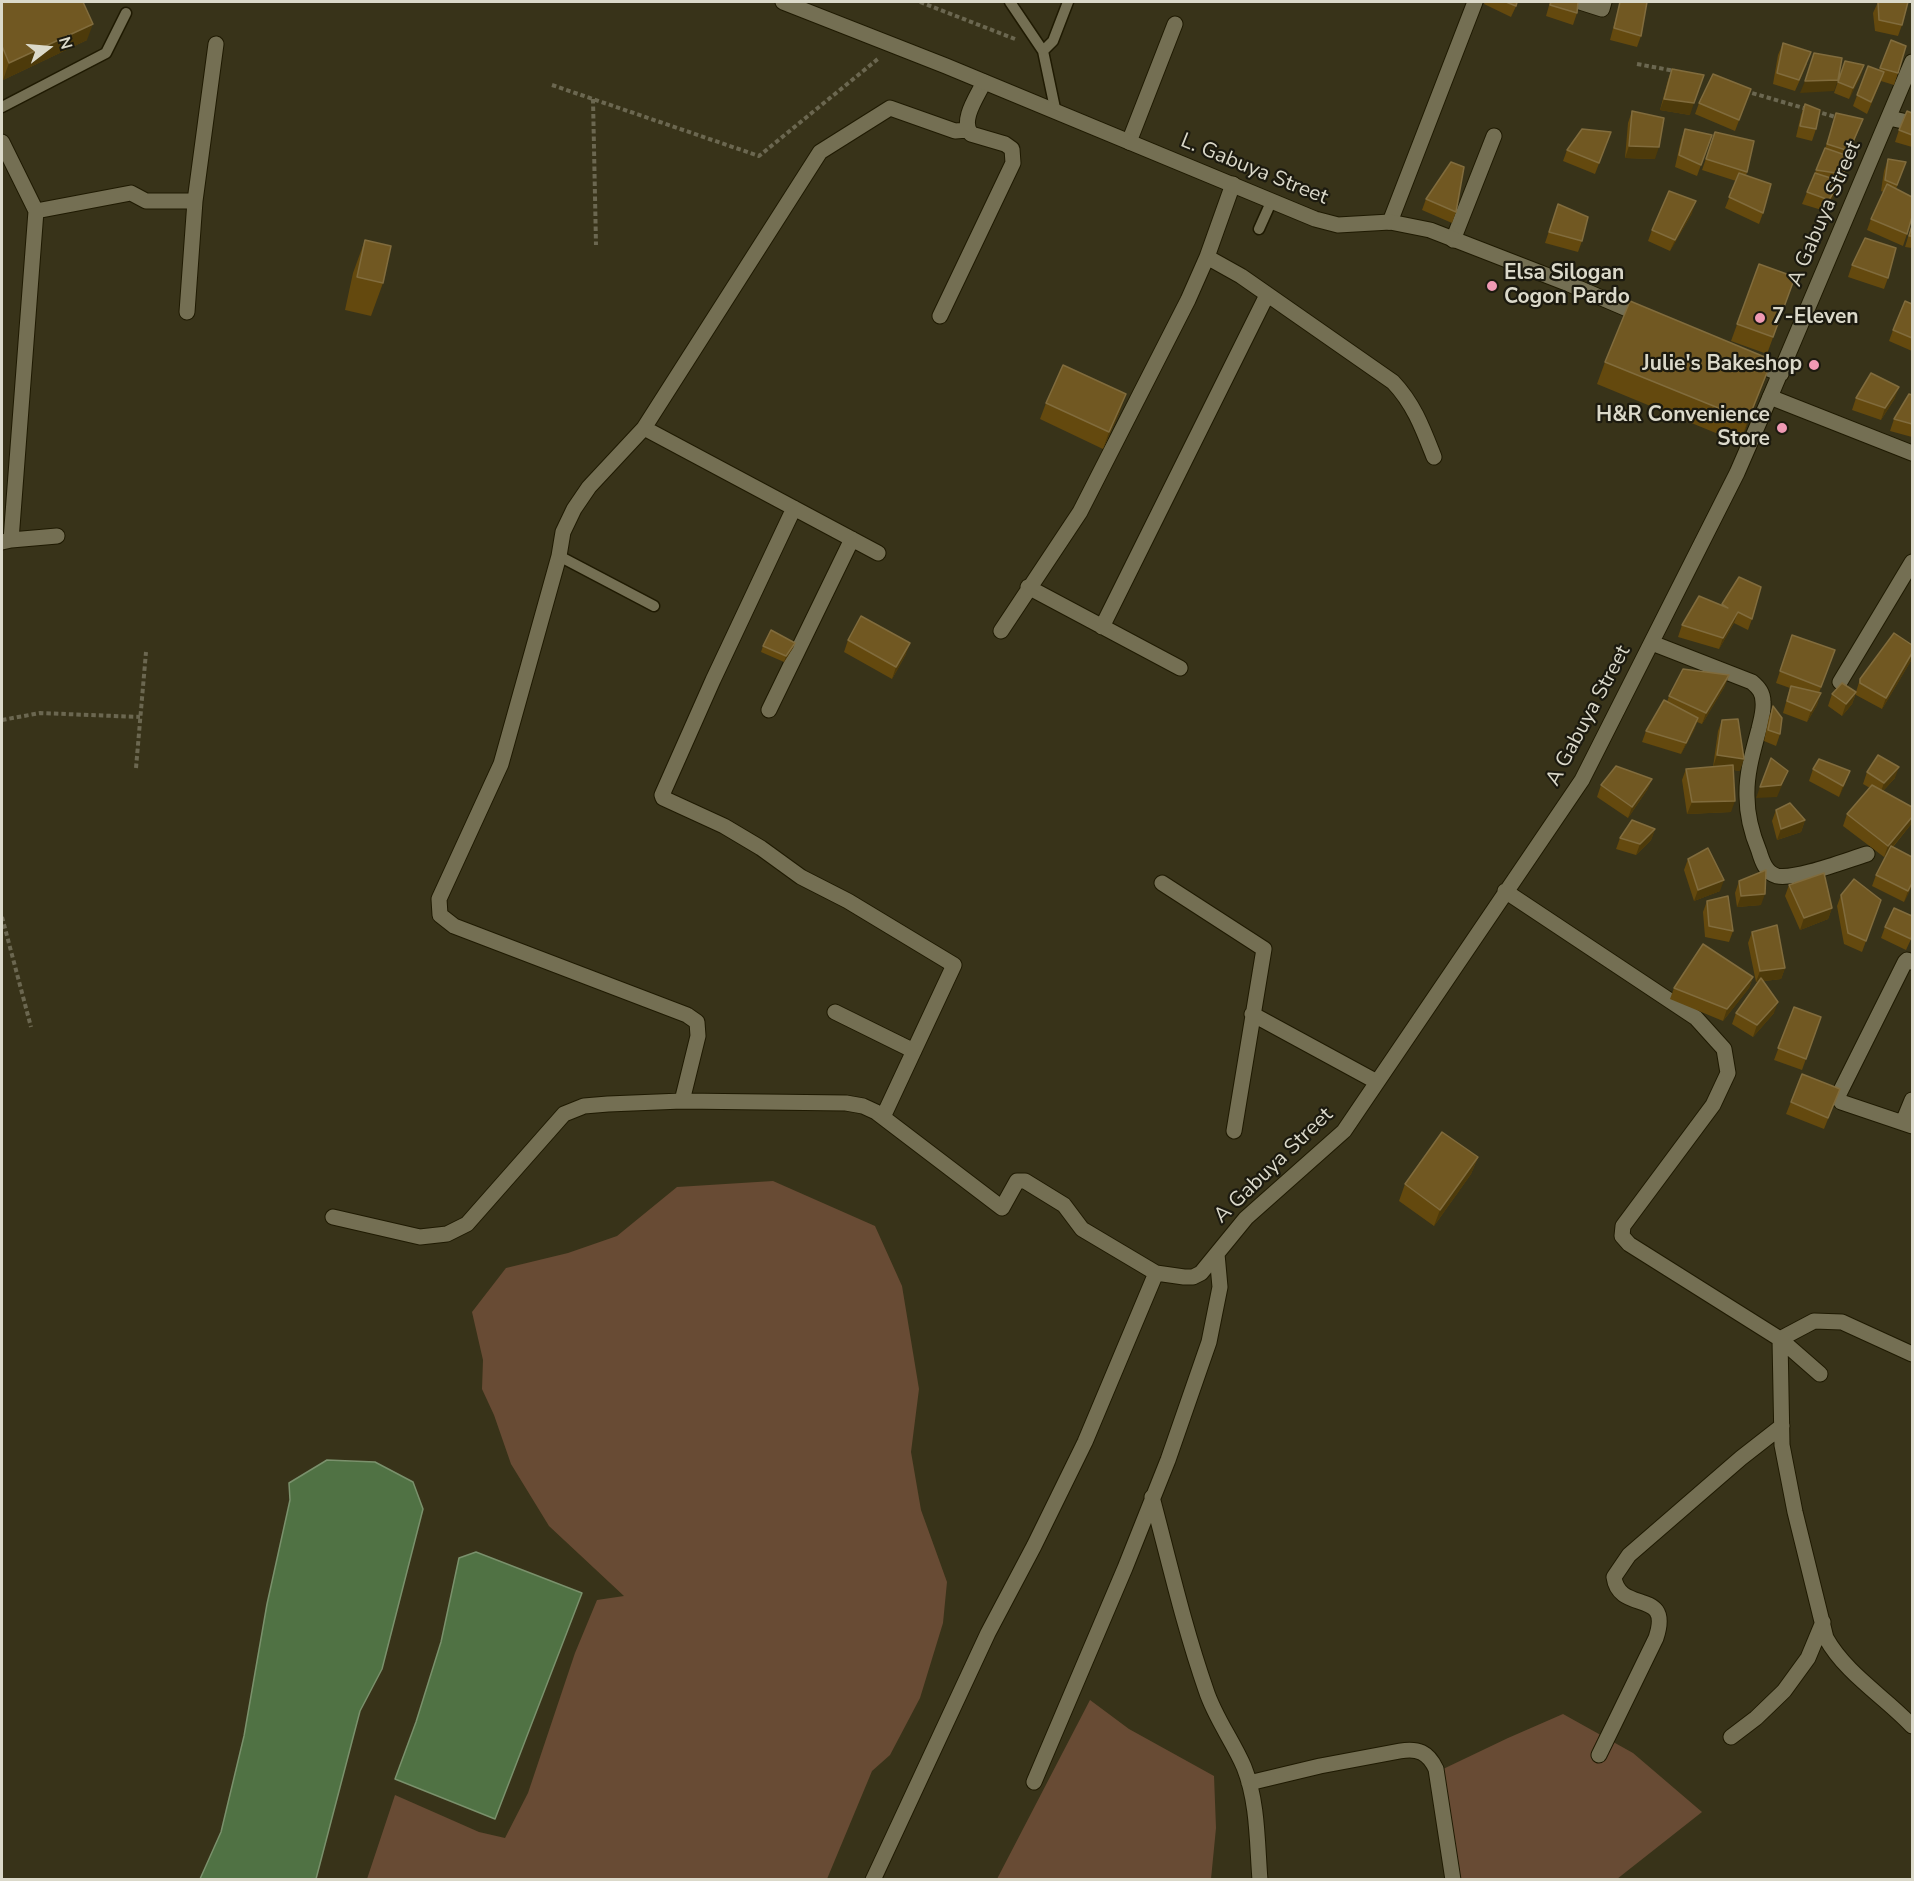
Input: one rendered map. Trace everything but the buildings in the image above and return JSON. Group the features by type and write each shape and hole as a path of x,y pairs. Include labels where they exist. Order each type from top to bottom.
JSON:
{"street":[{"name":"L. Gabuya Street","path":"783,2 984,82 1315,219 1338,225 1390,222 1430,230 1569,284 1664,325"},
{"path":"1390,222 1475,2"},
{"path":"1580,2 1602,9 1604,2"},
{"path":"1129,142 1175,24"},
{"path":"187,312 195,201 216,44"},
{"name":"A Gabuya Street","path":"1156,1273 1193,1277 1201,1273 1246,1218 1344,1131 1582,780 1737,473 1912,62"},
{"path":"940,316 1013,163 1012,149 1005,144 972,134 968,130 967,119 984,82"},
{"path":"682,1101 698,1036 697,1022 687,1015 454,926 440,915 439,899 501,764 559,556 563,532 574,509 589,487 644,429 820,152 890,108 955,131 968,130"},
{"path":"1889,118 1912,123"},
{"path":"1453,240 1494,136"},
{"path":"2,142 36,211 6,541 57,536"},
{"path":"1000,631 1080,512 1188,300 1207,257 1233,184"},
{"path":"36,211 131,193 146,201 195,201"},
{"path":"1207,257 1241,276 1393,382 1406,396 1434,457"},
{"path":"1102,627 1267,294"},
{"path":"1738,357 1781,374"},
{"path":"1770,397 1912,453"},
{"path":"644,429 878,553"},
{"path":"794,508 662,795 663,798 724,826 801,876 848,901 954,965 883,1117"},
{"path":"769,710 852,539"},
{"path":"1840,682 1912,562"},
{"path":"1028,587 1180,668"},
{"path":"1652,643 1752,682 1760,689 1763,711 1749,770 1746,796 1749,819 1756,843 1764,864 1771,873 1779,876 1796,875 1867,854"},
{"path":"1162,883 1264,949 1234,1131"},
{"path":"1505,891 1696,1018 1724,1049 1728,1073 1713,1105 1623,1226 1623,1236 1629,1244 1780,1339 1820,1374"},
{"path":"1912,962 1907,960 1905,962 1838,1096 1841,1102 1908,1124 1912,1100"},
{"path":"835,1012 914,1051"},
{"path":"1252,1014 1377,1082"},
{"path":"333,1217 420,1237 447,1234 467,1224 564,1114 584,1106 682,1101 846,1103 863,1106 883,1117 1002,1208 1017,1181 1025,1181 1064,1205 1082,1229 1156,1273 1085,1442 988,1633 873,1880"},
{"path":"1034,1782 1168,1460 1209,1342 1220,1287 1217,1254"},
{"path":"1780,1339 1814,1322 1842,1322 1912,1354"},
{"path":"1780,1339 1782,1445 1795,1512 1826,1638 1835,1654 1895,1707 1912,1726"},
{"path":"1599,1755 1656,1638 1661,1623 1659,1614 1651,1606 1624,1596 1616,1586 1614,1577 1629,1555 1741,1458 1782,1426"},
{"path":"1152,1497 1206,1691 1222,1729 1236,1750 1253,1797 1260,1880"},
{"path":"1731,1737 1756,1718 1784,1691 1808,1658 1822,1622"},
{"path":"1249,1783 1320,1766 1400,1751 1412,1749 1423,1752 1431,1758 1436,1769 1453,1880"}],"lane":[{"path":"1010,2 1043,51 1056,113"},
{"path":"1043,51 1053,41 1068,2"},
{"path":"2,107 106,53 126,13"},
{"path":"1260,229 1272,200"},
{"path":"559,556 654,606"}],"path":[{"path":"920,2 1043,51"},
{"path":"552,85 759,156 894,46"},
{"path":"1637,64 1680,72"},
{"path":"1736,89 1849,121"},
{"path":"593,99 596,245"},
{"path":"136,768 146,652"},
{"path":"2,720 40,713 140,717"},
{"path":"2,917 31,1027"}],"shaded area":[{"path":"773,1181 875,1226 902,1286 919,1389 911,1452 921,1510 947,1582 943,1623 920,1698 890,1755 872,1771 827,1879 367,1879 395,1795 479,1832 505,1838 528,1793 575,1653 597,1600 624,1596 549,1526 511,1464 494,1415 482,1389 483,1360 472,1312 506,1268 568,1253 617,1236 677,1187"},
{"path":"327,1460 375,1462 413,1482 423,1509 382,1669 360,1711 316,1879 200,1879 221,1832 244,1736 267,1604 290,1500 289,1483"},
{"path":"476,1552 582,1593 495,1819 395,1779 441,1642 459,1558"},
{"path":"1090,1700 1129,1729 1214,1776 1216,1828 1211,1879 997,1879"},
{"path":"1563,1714 1633,1753 1702,1812 1617,1879 1457,1879 1441,1770"}],"place":[{"name":"Elsa Silogan Cogon Pardo","path":"1492,286"},
{"name":"7-Eleven","path":"1760,318"},
{"name":"Julie's Bakeshop","path":"1814,365"},
{"name":"H&R Convenience Store","path":"1782,428"}]}
